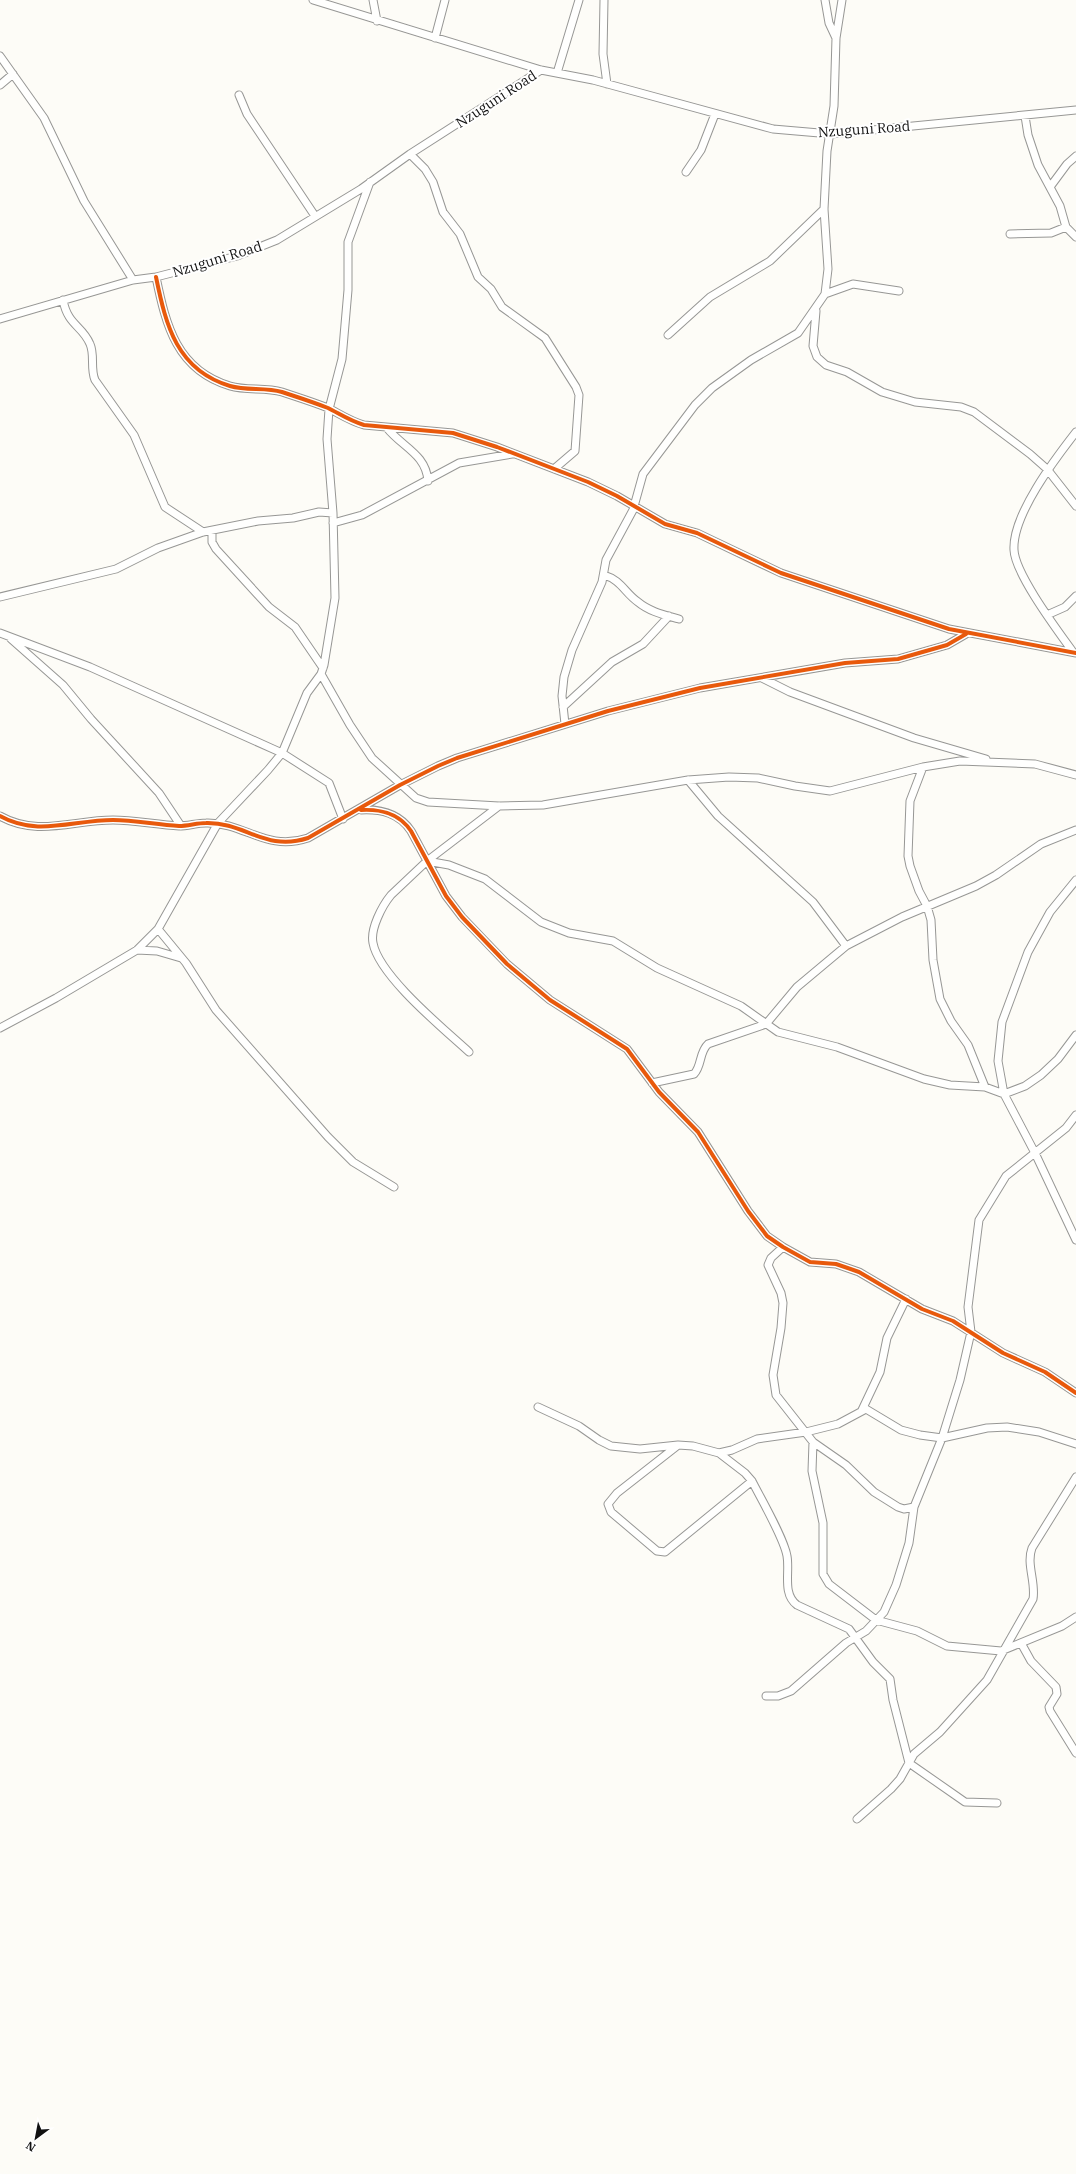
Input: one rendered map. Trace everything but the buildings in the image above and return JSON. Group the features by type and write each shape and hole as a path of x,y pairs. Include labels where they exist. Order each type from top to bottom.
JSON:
{"street":[{"path":"313,0 377,21 541,70"},
{"path":"373,0 377,21"},
{"path":"435,38 445,0"},
{"path":"557,73 579,0"},
{"path":"604,0 603,54 607,84"},
{"path":"825,0 829,23 836,38"},
{"path":"565,724 563,707 564,677 572,650 604,574 606,560 631,516 643,474 695,405 712,388 751,360 798,333 825,294 828,269 824,209 827,151 831,134 834,106 836,38 842,0"},
{"path":"0,56 44,118 84,201 133,280"},
{"name":"Nzuguni Road","path":"0,319 133,280 156,277 237,256 277,240 370,182 410,154 541,70 607,84 773,130 831,134 1076,110"},
{"path":"0,85 13,74"},
{"path":"239,95 247,114 315,216"},
{"path":"686,172 701,150 715,114"},
{"path":"1025,116 1028,135 1038,165 1060,206 1066,227 1076,237"},
{"path":"410,154 425,169 433,182 443,212 460,234 478,277 491,289 502,307 545,338 578,391 575,425 576,448 573,454 554,469"},
{"path":"1050,187 1067,164 1076,156"},
{"path":"0,1028 56,998 137,950 158,929 218,823 282,753 307,693 322,671 335,598 333,513 327,439 329,409 342,359 348,290 348,242 370,182"},
{"path":"668,335 710,297 770,261 824,209"},
{"path":"1010,234 1051,233 1066,227"},
{"path":"156,277 173,338 189,362 199,371 230,386 280,391 329,409 352,421 387,428 414,428 453,433 588,482 634,505 665,524 704,536 781,573 889,610 966,634 1075,652"},
{"path":"825,294 853,284 899,291"},
{"path":"63,300 69,319 90,344 92,373 95,380 134,435 165,507 203,532"},
{"path":"816,309 813,346 817,357 826,365 847,372 882,392 915,402 945,404 967,408 1011,439 1047,469 1076,506"},
{"path":"387,428 423,461 427,468 428,481"},
{"path":"1075,652 1047,615 1016,560 1014,550 1018,526 1047,469 1076,432"},
{"path":"333,523 362,515 428,481 459,463 513,454"},
{"path":"0,597 116,569 158,548 203,532 258,521 293,518 319,512 333,513"},
{"path":"212,531 212,542 216,549 264,602 295,627 322,671 350,725 372,758 400,785 416,798 424,801 499,806 557,804 688,780 729,777 758,778 795,786 830,791 923,767 954,762 994,761 1035,764 1076,775"},
{"path":"604,574 620,583 637,602 648,609 679,619"},
{"path":"1047,615 1065,607 1076,596"},
{"path":"563,707 612,662 643,644 669,616"},
{"path":"0,633 90,667 282,753 329,783 343,819"},
{"path":"0,816 12,823 30,827 113,820 181,826 218,823 264,840 294,842 308,838 400,785 457,758 565,724 608,711 700,688 845,663 898,659 946,644 966,634"},
{"path":"8,637 62,685 91,719 127,756 159,793 181,826"},
{"path":"762,678 790,692 914,738 994,761"},
{"path":"923,767 910,800 908,856 919,891 927,906 932,931 933,960 940,999 951,1021 968,1045 985,1087"},
{"path":"688,780 718,816 813,902 846,946"},
{"path":"469,1052 399,986 373,944 375,927 386,902 427,861 499,806"},
{"path":"359,810 378,809 403,823 410,831 446,896 462,916 507,964 550,1000 627,1049 652,1083 698,1132 763,1232 783,1248 810,1262 836,1264 850,1268 926,1311 954,1321 1015,1359 1045,1372 1076,1393"},
{"path":"652,1083 694,1074 698,1068 702,1052 708,1044 766,1024 797,987 846,946 927,906 954,897 976,886 1041,844 1076,830"},
{"path":"427,861 449,865 485,878 542,922 569,933 613,941 657,968 740,1006 785,1035 837,1047 924,1079 950,1085 985,1087 1004,1094 1025,1086 1041,1075 1058,1059 1076,1035"},
{"path":"1076,880 1050,912 1037,933 1007,1006 999,1041 998,1061 1004,1094 1035,1153 1076,1240"},
{"path":"158,929 182,958 216,1010 328,1137 353,1162 394,1187"},
{"path":"137,950 157,951 182,958"},
{"path":"766,1696 778,1696 792,1691 884,1612 896,1585 909,1543 914,1507 942,1438 960,1380 971,1332 968,1307 979,1220 1006,1176 1066,1128 1076,1115"},
{"path":"783,1248 771,1258 768,1265 781,1293 782,1303 781,1328 773,1370 774,1390 813,1442 846,1464 874,1492 887,1501 904,1509 914,1507"},
{"path":"862,1410 880,1372 887,1338 906,1299"},
{"path":"538,1407 579,1426 599,1440 611,1446 640,1449 678,1445 693,1446 719,1452 732,1450 757,1439 806,1432 838,1424 862,1410 870,1410 904,1432 942,1438 987,1428 1007,1427 1039,1432 1075,1445"},
{"path":"813,1442 812,1471 823,1524 823,1574 829,1584 876,1620 916,1631 947,1646 1004,1651 1076,1617"},
{"path":"678,1445 616,1493 608,1504 611,1512 657,1551 665,1552 752,1481"},
{"path":"719,1452 745,1473 752,1481 785,1550 788,1565 788,1591 792,1600 807,1610 844,1626 856,1637 873,1662 891,1682 893,1700 909,1763 965,1802 997,1803"},
{"path":"857,1818 891,1789 900,1779 914,1754 940,1732 982,1686 1033,1600 1034,1588 1030,1559 1032,1548 1076,1477"},
{"path":"1021,1644 1031,1661 1056,1687 1057,1694 1050,1707 1050,1711 1076,1753"}],"cycle path":[{"path":"156,277 164,312 177,344 197,369 212,379 230,386 282,392 328,408 364,425 453,433 497,447 588,482 617,496 665,524 697,533 781,573 949,629 1076,653"},
{"path":"0,816 14,822 41,826 113,820 179,826 203,823 220,824 267,839 293,841 308,838 400,785 457,758 608,711 700,688 845,663 898,659 947,645 966,634"},
{"path":"361,810 382,811 401,820 411,831 446,896 462,917 507,964 550,1000 627,1049 659,1092 698,1132 748,1211 767,1236 810,1262 836,1264 859,1272 922,1309 953,1321 1003,1353 1045,1372 1076,1393"}]}
